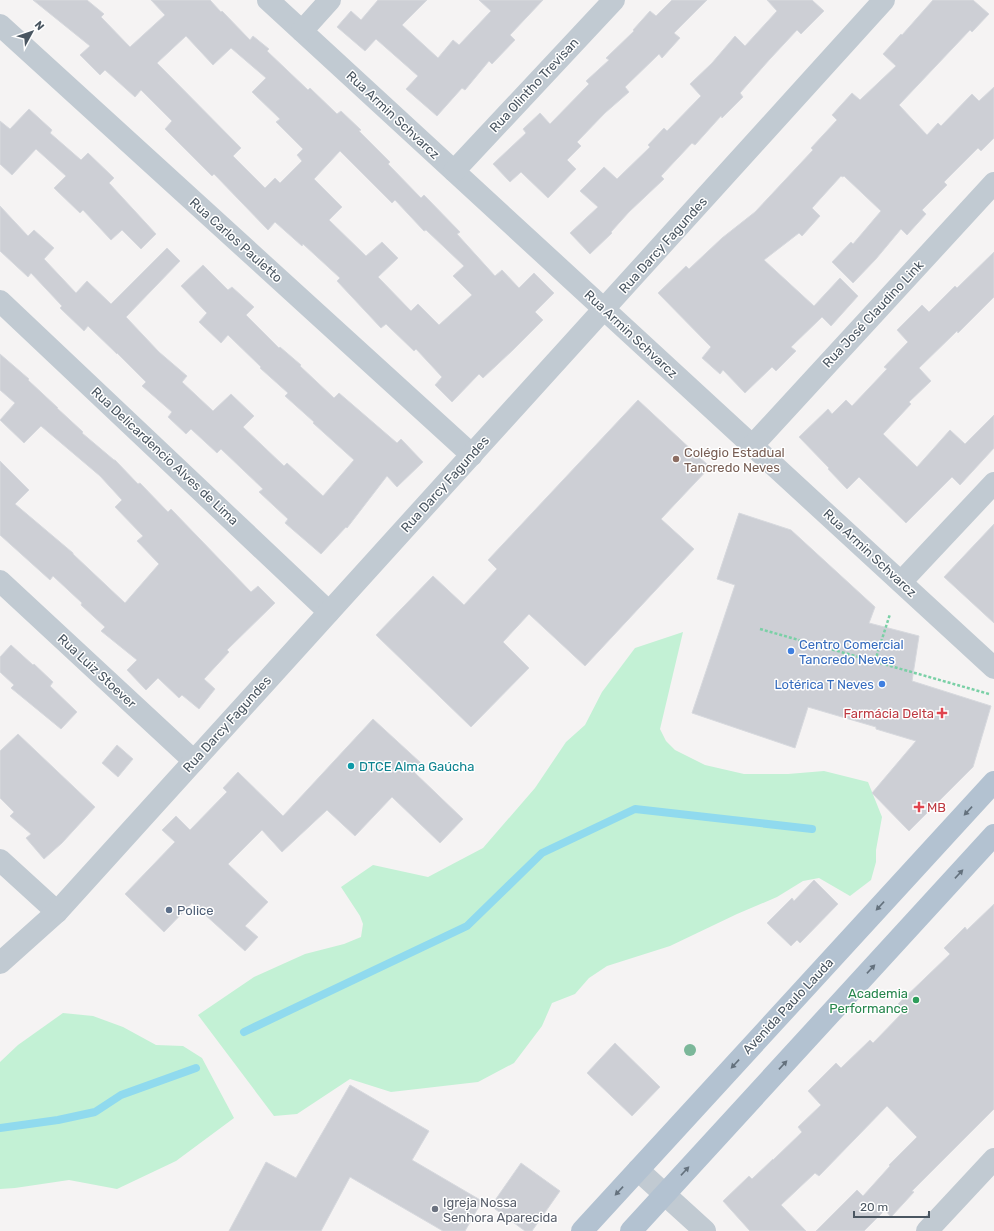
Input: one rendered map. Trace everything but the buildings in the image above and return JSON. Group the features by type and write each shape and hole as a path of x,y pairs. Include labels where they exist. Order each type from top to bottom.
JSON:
{"main road":[{"name":"Avenida Paulo Lauda","path":"582,1231 994,782"},
{"path":"631,1231 994,835"}],"street":[{"name":"Rua Armin Schvarcz","path":"268,0 994,668"},
{"path":"302,31 330,0"},
{"name":"Rua Olintho Trevisan","path":"454,170 614,0"},
{"name":"Rua Darcy Fagundes","path":"0,963 57,912 884,0"},
{"name":"Rua Carlos Pauletto","path":"0,24 472,455"},
{"name":"Rua José Claudino Link","path":"753,446 994,182"},
{"name":"Rua Delicardencio Alves de Lima","path":"0,301 329,612"},
{"path":"901,582 994,483"},
{"name":"Rua Luiz Stoever","path":"0,581 194,761"},
{"path":"0,860 57,912"},
{"path":"928,1231 994,1159"},
{"path":"638,1170 705,1231"}],"path":[{"path":"876,661 890,614"},
{"path":"760,629 989,694"}],"green space":[{"path":"683,632 660,729 666,741 675,750 705,765 744,774 788,774 824,771 868,782 882,817 876,850 876,862 871,880 850,896 819,878 803,881 777,897 670,946 607,966 589,978 575,994 552,1003 542,1026 514,1063 478,1082 391,1092 350,1079 297,1114 274,1116 198,1015 254,977 305,954 344,944 361,937 363,924 360,916 341,887 373,865 428,877 483,848 535,788 566,742 585,725 602,692 635,648"},
{"path":"63,1013 93,1016 123,1027 156,1045 183,1046 202,1058 234,1118 176,1161 117,1189 69,1180 0,1189 0,1062 18,1045"}],"waterway":[{"path":"244,1032 467,926 542,853 635,809 812,829"},
{"path":"0,1128 58,1120 95,1112 121,1095 196,1068"}],"place":[{"name":"Colégio Estadual Tancredo Neves","path":"676,459"},
{"name":"Centro Comercial Tancredo Neves","path":"791,651"},
{"name":"Lotérica T Neves","path":"882,684"},
{"name":"Farmácia Delta","path":"942,713"},
{"name":"DTCE Alma Gaúcha","path":"351,766"},
{"name":"MB","path":"919,807"},
{"name":"Police","path":"169,910"},
{"name":"Academia Performance","path":"916,1000"},
{"name":"Igreja Nossa Senhora Aparecida","path":"435,1209"}]}
